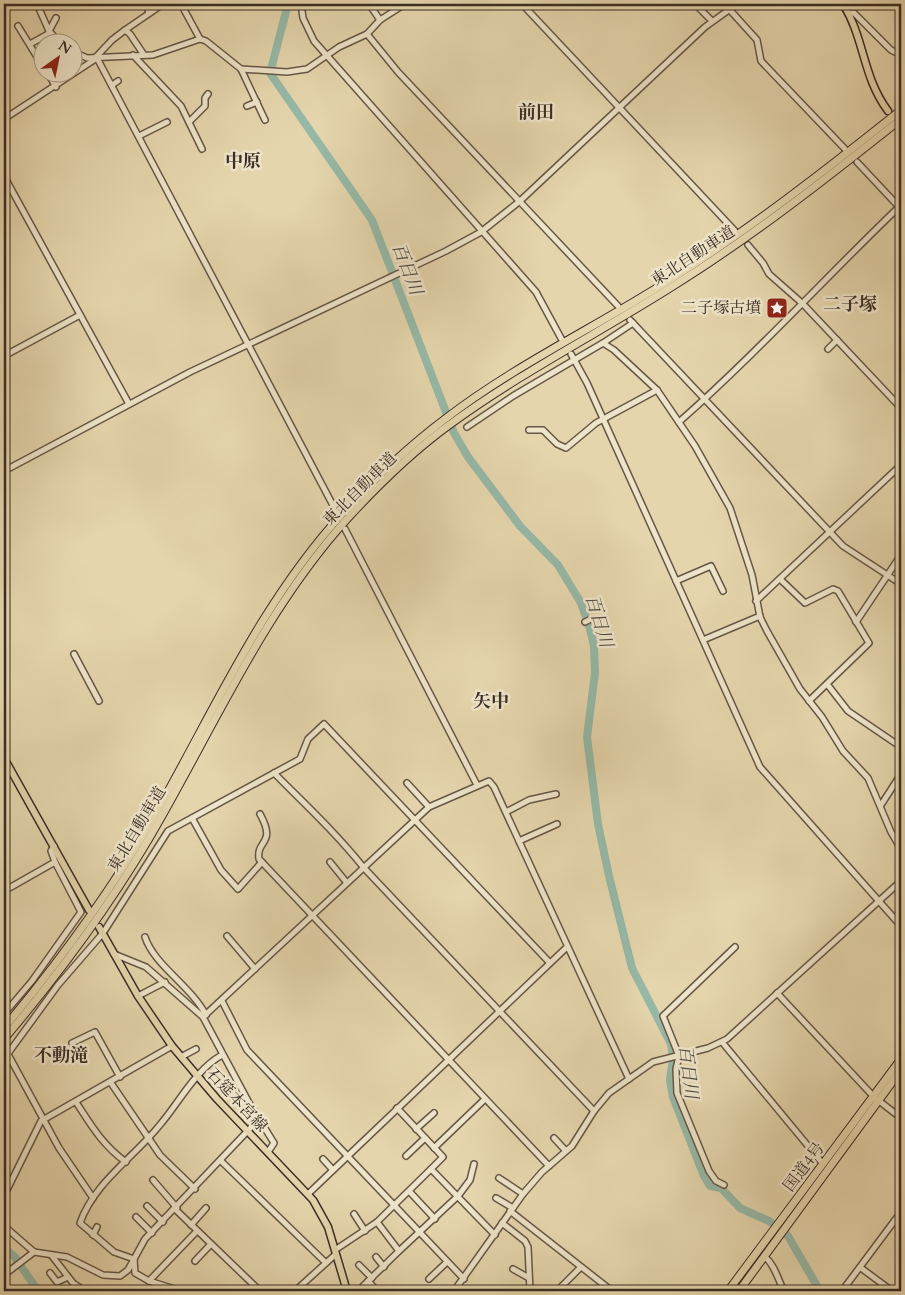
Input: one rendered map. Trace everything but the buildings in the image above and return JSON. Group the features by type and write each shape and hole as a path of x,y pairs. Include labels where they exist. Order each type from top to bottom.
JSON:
{"highway":[{"name":"東北自動車道","path":"4,1028 60,959 134,850 243,653 298,567 324,534 364,490 391,464 511,375 667,282 732,239 805,186 901,110"},
{"name":"東北自動車道","path":"458,414 671,288 730,249 794,204 901,120"},
{"name":"東北自動車道","path":"4,1039 66,963 123,881 162,817 250,657 304,571 370,495 446,423"},
{"name":"国道4号","path":"739,1291 790,1223 901,1060"},
{"name":"国道4号","path":"728,1291 822,1164 901,1070"}],"main road":[{"path":"843,4 849,13 873,89 888,111"},
{"path":"4,758 89,910"},
{"name":"石筵本宮線","path":"101,930 138,996 172,1046 197,1077 308,1194 323,1216 347,1291"}],"street":[{"path":"37,4 49,32"},
{"path":"146,4 149,12"},
{"path":"4,120 56,87 96,58 112,40 149,12 163,4"},
{"path":"181,4 200,39 218,49 242,69 265,120"},
{"path":"301,4 314,41 536,292 562,340"},
{"path":"369,4 380,20"},
{"path":"242,69 295,72 304,70 320,61 326,54 367,34 380,20 405,4"},
{"path":"522,4 735,231"},
{"path":"695,4 712,21"},
{"path":"4,469 248,344 481,232 520,201 712,21 737,4"},
{"path":"729,9 757,40 761,61 845,149"},
{"path":"849,13 854,13 891,50 901,55"},
{"path":"49,32 56,18"},
{"path":"18,26 32,48"},
{"path":"125,30 144,54"},
{"path":"367,34 398,72 618,306"},
{"path":"82,56 96,58 162,53 200,39"},
{"path":"133,55 181,106 202,149"},
{"path":"96,58 112,85 337,513"},
{"path":"112,85 118,81"},
{"path":"53,82 56,87"},
{"path":"189,122 205,106 205,98 208,94"},
{"path":"247,106 257,102"},
{"path":"139,136 167,122"},
{"path":"680,422 705,400 802,304 875,228 901,207 857,162"},
{"path":"4,177 128,404"},
{"path":"748,245 763,263 769,274 802,304 901,408"},
{"path":"4,356 80,315"},
{"path":"467,427 513,396 603,343 632,321 843,546 901,584"},
{"path":"828,349 837,340"},
{"path":"603,343 614,350 657,390 680,422 730,508 752,576 760,616 782,660 843,751 868,778 891,832 901,850"},
{"path":"571,354 760,767 901,926"},
{"path":"529,430 542,430 557,444 566,448 602,419 657,390"},
{"path":"756,601 901,465"},
{"path":"345,529 477,785"},
{"path":"856,622 901,555"},
{"path":"676,581 711,566 723,591"},
{"path":"780,579 805,603 837,589 868,641 868,645 809,701"},
{"path":"703,640 760,616"},
{"path":"74,654 99,701"},
{"path":"827,684 848,711 901,747"},
{"path":"6,1057 101,930 165,834 173,827 300,759 308,739 324,724 550,963"},
{"path":"274,773 320,821 335,832 364,868 594,1111"},
{"path":"881,805 901,774"},
{"path":"204,1016 429,807 488,781 494,787 506,812 629,1079"},
{"path":"407,783 429,807"},
{"path":"506,812 529,800 556,794"},
{"path":"260,814 267,828 268,835 259,852 258,857 262,862 549,1166"},
{"path":"192,818 221,870 238,889 262,862"},
{"path":"519,841 556,824"},
{"path":"4,1014 32,982 81,912 55,862 51,851 54,846"},
{"path":"4,891 55,862"},
{"path":"330,862 347,883"},
{"path":"456,1291 523,1194 578,1138 594,1111 609,1093 647,1065 668,1057 708,1048 722,1042 901,880"},
{"path":"227,936 255,969"},
{"path":"145,937 154,953 197,1000 222,1054 274,1143 268,1152"},
{"path":"308,1194 567,947"},
{"path":"724,1185 716,1181 709,1171 677,1093 676,1069 678,1056 663,1016 735,947"},
{"path":"113,954 146,967 204,1016"},
{"path":"138,996 165,982"},
{"path":"777,993 876,1099 901,1118"},
{"path":"222,1001 247,1050 464,1279"},
{"path":"72,1042 95,1032 120,1077"},
{"path":"722,1042 822,1164"},
{"path":"4,1196 43,1120 111,1083 172,1046"},
{"path":"4,1047 6,1057 43,1120 93,1198"},
{"path":"182,1057 196,1049"},
{"path":"134,1259 117,1254 80,1223 93,1198 112,1174 158,1128 197,1077 222,1054"},
{"path":"111,1083 160,1155 195,1190"},
{"path":"434,1148 485,1099"},
{"path":"76,1102 100,1140 113,1153 126,1162"},
{"path":"295,1291 326,1263 335,1252 377,1222 443,1157 398,1108"},
{"path":"416,1129 434,1113"},
{"path":"4,1226 34,1252 66,1258 97,1272 116,1277 126,1272 152,1233 195,1190 259,1119"},
{"path":"406,1156 425,1138"},
{"path":"554,1138 566,1151"},
{"path":"323,1159 333,1170"},
{"path":"221,1161 326,1263"},
{"path":"358,1291 458,1196 470,1180 474,1164"},
{"path":"432,1169 495,1235"},
{"path":"499,1178 523,1194"},
{"path":"153,1180 196,1231 259,1291"},
{"path":"409,1191 435,1219"},
{"path":"496,1198 612,1291"},
{"path":"147,1206 163,1222"},
{"path":"191,1225 206,1208"},
{"path":"842,1291 901,1212"},
{"path":"354,1214 365,1231"},
{"path":"136,1217 152,1233"},
{"path":"377,1222 399,1251"},
{"path":"502,1223 525,1240 528,1247 530,1291"},
{"path":"93,1235 98,1227"},
{"path":"149,1280 196,1231"},
{"path":"195,1261 211,1244"},
{"path":"5,1272 34,1252"},
{"path":"51,1256 76,1286 86,1291"},
{"path":"376,1256 384,1267"},
{"path":"765,1257 772,1263 775,1276 784,1291"},
{"path":"134,1259 135,1273 181,1291"},
{"path":"429,1279 447,1262"},
{"path":"359,1265 378,1291"},
{"path":"557,1291 581,1267"},
{"path":"861,1268 892,1291"},
{"path":"513,1269 529,1278"},
{"path":"50,1273 58,1282 68,1277"}],"waterway":[{"name":"百日川","path":"288,4 270,73 372,220 454,433 468,457 520,526 558,565 581,603 594,646 595,673 587,737 598,824 609,876 632,968 671,1044 673,1058 670,1080 673,1097 704,1176 710,1186 721,1188 740,1208 769,1221 788,1236 820,1291"},
{"path":"4,1248 14,1256 38,1291"}],"tunnel":[{"path":"888,111 901,127"}],"place":[{"name":"二子塚古墳","path":"777,308"}],"district":[{"name":"前田","path":"536,112"},
{"name":"中原","path":"243,161"},
{"name":"二子塚","path":"850,304"},
{"name":"矢中","path":"491,701"},
{"name":"不動滝","path":"61,1055"}]}
